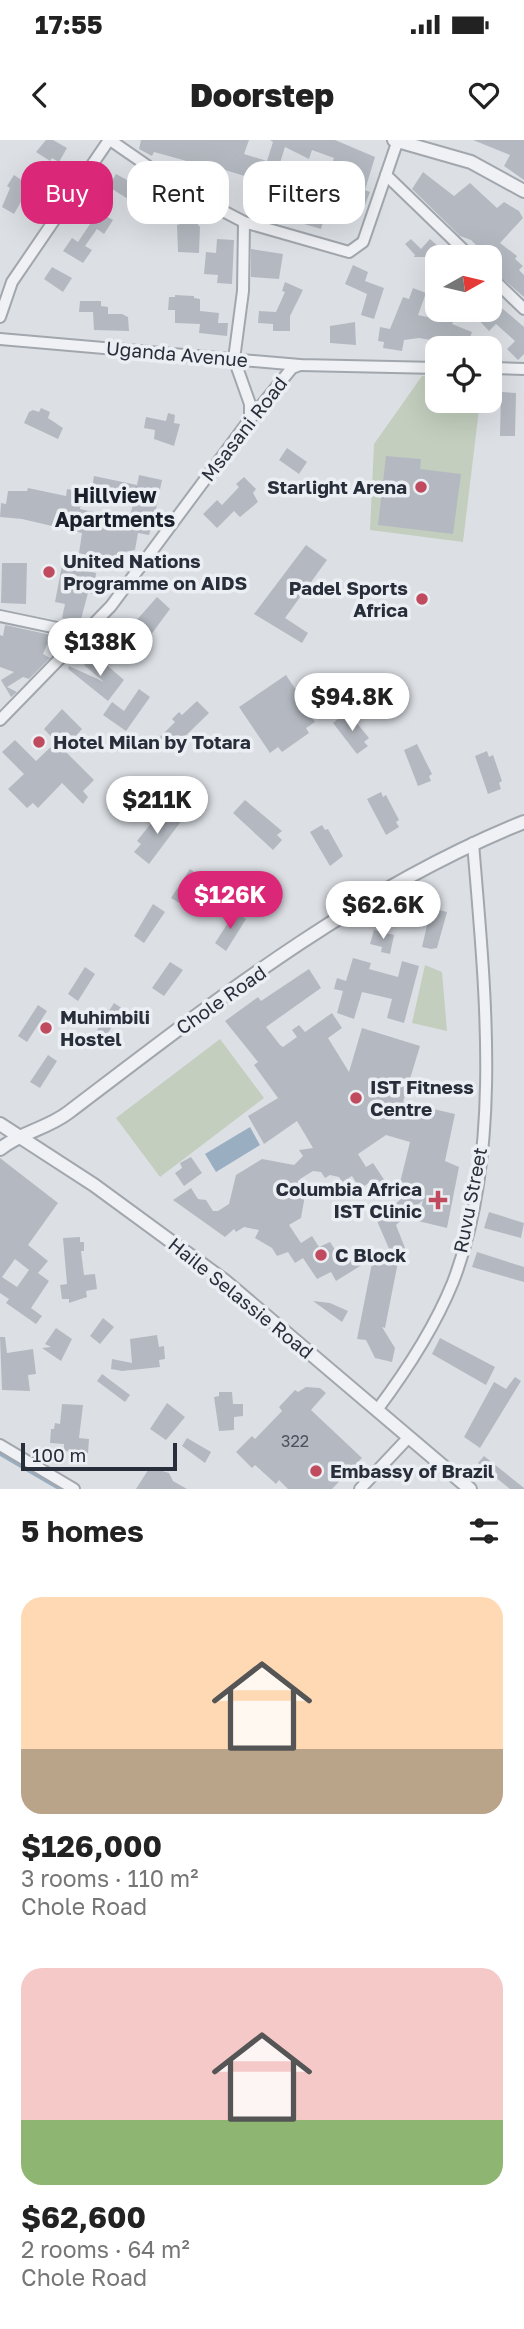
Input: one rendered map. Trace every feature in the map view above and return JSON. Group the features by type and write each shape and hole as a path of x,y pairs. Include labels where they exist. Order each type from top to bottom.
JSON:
{"street":[{"path":"1,339 0,320 12,282 109,140 181,189 243,221"},
{"path":"251,224 343,251 355,250 363,242 396,140 471,162 524,191"},
{"path":"386,175 459,245"},
{"path":"244,224 243,291 234,359 250,404 250,419"},
{"path":"502,288 524,309"},
{"name":"Uganda Avenue","path":"1,339 300,365 425,368"},
{"name":"Msasani Road","path":"0,720 111,606 250,419 292,368 300,365"},
{"path":"502,368 524,369"},
{"path":"0,616 62,629 78,642"},
{"name":"Chole Road","path":"0,1149 17,1136 52,1125 169,1037 371,899 412,878 430,864 524,822"},
{"name":"Ruvu Street","path":"377,1410 433,1325 453,1281 475,1195 486,1051 473,843"},
{"name":"Haile Selassie Road","path":"0,1124 94,1185 177,1244 470,1489"},
{"path":"360,1489 408,1438"},
{"path":"0,1445 75,1489"}],"green space":[{"name":"Starlight Arena","path":"422,376 425,376 425,413 479,413 463,542 370,530 374,444"},
{"path":"425,965 442,972 447,1031 412,1023"},
{"path":"220,1039 264,1098 160,1177 116,1118"}],"water":[{"path":"250,1127 260,1145 216,1172 205,1154"}],"building":[{"path":"46,140 53,140 67,148 60,161 52,158 50,161 36,152"},
{"path":"141,140 249,140 244,154 267,161 243,161 243,176 229,171 229,161 187,161 154,152 152,156 139,149"},
{"path":"270,140 335,140 375,157 365,190 365,161 333,161 334,158 312,150 309,159 285,147 281,161 267,161 273,142"},
{"path":"473,140 524,140 524,180 504,166 510,155"},
{"path":"423,172 454,196 470,183 497,208 504,202 519,211 523,218 500,243 517,256 515,259 523,266 519,270 524,275 524,297 502,278 502,245 476,245 460,236 412,189"},
{"path":"116,174 127,180 127,198 113,190"},
{"path":"14,175 21,180 21,202 14,214 2,207 10,188 7,186"},
{"path":"365,190 370,192 365,205"},
{"path":"90,224 110,224 104,234 97,229 85,246 92,250 83,263 63,251 72,238 78,242"},
{"path":"197,224 200,227 199,253 178,252 177,225"},
{"path":"304,224 323,224 321,229"},
{"path":"217,239 234,240 232,284 217,283 218,275 204,274 206,252 216,253"},
{"path":"411,239 421,249 430,239 437,245 425,245 425,257 414,257 405,244"},
{"path":"251,249 283,254 279,279 251,277"},
{"path":"353,265 368,272 365,281 384,288 374,319 361,315 367,294 345,284"},
{"path":"52,267 72,278 63,292 44,279"},
{"path":"285,282 303,290 290,316 290,331 273,331 273,324 258,323 259,311 276,312 285,292 282,291"},
{"path":"413,288 425,293 418,315 425,317 425,322 453,322 452,324 472,332 470,336 425,336 425,339 404,340 402,351 383,348 384,342 378,341 380,327 390,329 403,297 409,299"},
{"path":"194,296 200,299 200,311 219,313 218,323 228,323 227,336 199,333 200,324 175,323 175,310 168,310 169,297"},
{"path":"80,301 101,301 101,306 108,307 108,314 128,317 129,331 94,330 93,312 79,312"},
{"path":"502,308 524,327 524,354 518,360 507,349 515,341 496,324 489,331 481,322 502,322"},
{"path":"355,322 356,345 330,343 330,326"},
{"path":"502,392 516,393 515,436 500,436"},
{"path":"41,408 50,412 48,418 63,428 58,439 24,423 29,412 39,412"},
{"path":"168,413 175,415 174,423 180,424 174,446 154,439 155,430 144,428 146,417 166,421"},
{"path":"287,448 307,462 299,474 279,460"},
{"path":"386,456 421,459 420,469 461,474 453,534 378,525"},
{"path":"139,475 162,480 155,514 149,535 138,533 135,550 124,552 120,565 79,553 82,533 22,519 0,517 1,503 6,504 8,491 27,491 28,488 66,496 67,489 83,492 80,509 129,520 133,504 91,495 94,476 137,485"},
{"path":"244,477 256,489 253,493 258,502 240,517 234,511 217,528 203,514 217,500 222,505 239,487 236,484"},
{"path":"306,545 327,560 285,618 308,633 302,643 254,614"},
{"path":"2,563 27,563 26,604 1,603"},
{"path":"62,565 96,573 94,594 88,593 80,623 62,618 65,604 55,602"},
{"path":"157,597 170,609 150,636 135,622"},
{"path":"5,625 51,635 43,654 50,658 29,679 23,677 7,687 17,692 11,697 1,680 14,672 0,667 0,635 3,636"},
{"path":"94,654 124,680 108,701 68,669 69,666 104,682 84,665"},
{"path":"286,675 298,693 310,684 317,695 303,704 315,722 306,728 309,733 282,752 278,747 270,753 239,707"},
{"path":"139,689 150,697 126,731 103,715 112,702 124,711"},
{"path":"197,701 209,713 171,750 159,738 175,722 172,719 179,712 182,715"},
{"path":"62,709 82,729 74,738 67,732 58,744 44,729"},
{"path":"344,714 348,719 351,716 369,738 364,742 368,746 357,754 333,723"},
{"path":"15,740 36,761 56,742 94,780 83,791 88,797 83,804 62,783 38,808 33,803 27,808 8,789 24,774 2,752"},
{"path":"417,744 432,774 429,776 431,781 418,786 404,750"},
{"path":"487,751 489,757 493,755 502,781 499,783 501,789 488,794 475,756"},
{"path":"381,792 383,797 386,795 399,820 396,822 399,827 386,835 367,799"},
{"path":"245,800 282,831 277,835 282,840 273,850 233,813"},
{"path":"166,809 182,820 149,864 134,852 141,844 137,841 156,817 160,819"},
{"path":"322,825 325,830 328,829 343,856 330,866 310,832"},
{"path":"190,869 202,877 183,905 171,898"},
{"path":"153,904 165,912 144,943 134,936"},
{"path":"431,908 447,912 437,948 431,949 422,947"},
{"path":"235,912 246,919 226,951 215,943"},
{"path":"374,930 394,935 390,954 381,952 382,947 370,944"},
{"path":"353,958 371,963 369,969 398,977 402,961 419,966 404,1023 387,1018 392,999 362,992 354,1019 337,1013 343,991 334,989 337,978 346,981"},
{"path":"170,962 183,970 164,996 152,988"},
{"path":"85,967 95,974 78,1001 68,994"},
{"path":"309,969 321,988 266,1027 280,1045 283,1047 297,1037 292,1030 299,1025 305,1032 332,1013 342,1028 328,1038 349,1072 362,1028 420,1046 403,1102 455,1114 445,1161 459,1167 447,1228 418,1221 423,1200 396,1225 405,1248 403,1258 399,1257 385,1328 382,1327 395,1348 392,1362 375,1358 366,1340 357,1339 373,1258 336,1281 331,1272 317,1279 303,1258 295,1263 288,1252 277,1256 272,1248 255,1238 259,1230 244,1227 236,1232 234,1229 225,1237 173,1200 191,1188 198,1199 206,1200 213,1211 218,1211 229,1204 236,1175 262,1159 294,1165 303,1156 299,1150 313,1148 297,1121 264,1144 248,1116 278,1098 254,1065 258,1062 225,1021 258,997 261,1001","holes":["386,1135 410,1142 397,1195 403,1197 377,1221 393,1258 365,1252 363,1249 352,1256 347,1246 336,1251 330,1242 319,1247 312,1236 301,1243 289,1225 301,1218 306,1190 300,1179 313,1171 321,1172 325,1178 330,1175 339,1177 342,1182 352,1176 360,1189 370,1182 376,1192 381,1189 393,1193 373,1163 366,1167 358,1154"]},
{"path":"114,1003 123,1009 103,1041 94,1035"},
{"path":"38,1005 47,1011 27,1042 18,1036"},
{"path":"48,1055 57,1061 40,1088 30,1082"},
{"path":"191,1157 202,1173 184,1186 175,1173 182,1168 180,1163"},
{"path":"0,1158 58,1203 28,1245 48,1261 38,1273 49,1281 31,1308 42,1316 36,1324 6,1303 9,1299 0,1293","holes":["15,1259 29,1270 17,1287 2,1277"]},
{"path":"489,1212 524,1223 521,1238 484,1228"},
{"path":"80,1237 80,1242 84,1242 84,1251 81,1251 84,1275 95,1274 97,1289 86,1291 87,1297 69,1303 69,1299 62,1299 60,1285 67,1284 63,1238"},
{"path":"477,1252 524,1267 524,1282 472,1267"},
{"path":"313,1301 330,1303 348,1311 342,1322"},
{"path":"103,1318 114,1327 100,1344 90,1336"},
{"path":"56,1328 72,1339 61,1361 42,1348 51,1347 45,1344"},
{"path":"157,1335 159,1347 164,1346 165,1359 159,1360 160,1367 122,1371 111,1369 112,1359 132,1363 130,1339"},
{"path":"0,1337 5,1337 7,1353 33,1349 36,1374 28,1375 30,1391 2,1390"},
{"path":"440,1338 495,1367 486,1385 432,1354"},
{"path":"102,1374 130,1395 125,1402 97,1381"},
{"path":"515,1377 521,1381 480,1448 464,1437 494,1382 506,1389"},
{"path":"306,1387 320,1388 326,1393 311,1410 362,1458 332,1489 288,1489 279,1480 276,1484 255,1465 252,1468 236,1452 252,1436 255,1439 282,1411 279,1407 295,1390 298,1392"},
{"path":"219,1392 232,1392 233,1404 243,1404 243,1416 234,1417 234,1430 219,1431 214,1397 219,1396"},
{"path":"167,1403 185,1417 166,1440 150,1429"},
{"path":"62,1404 83,1405 79,1438 89,1439 88,1453 64,1451 64,1444 50,1443 51,1429 54,1429 55,1423 60,1424"},
{"path":"187,1438 211,1452 205,1463 182,1446"},
{"path":"484,1456 524,1489 510,1489 478,1463"},
{"path":"150,1467 169,1473 173,1481 187,1489 136,1489"}],"waterway":[{"path":"0,1454 60,1489"}],"place":[{"name":"Starlight Arena","path":"421,487"},
{"name":"United Nations Programme on AIDS","path":"49,572"},
{"name":"Padel Sports Africa","path":"422,599"},
{"name":"Hotel Milan by Totara","path":"39,742"},
{"name":"Muhimbili Hostel","path":"46,1028"},
{"name":"IST Fitness Centre","path":"356,1098"},
{"name":"Columbia Africa IST Clinic","path":"438,1200"},
{"name":"C Block","path":"321,1255"},
{"name":"Embassy of Brazil","path":"316,1471"}],"district":[{"name":"Hillview Apartments","path":"115,508"}]}
